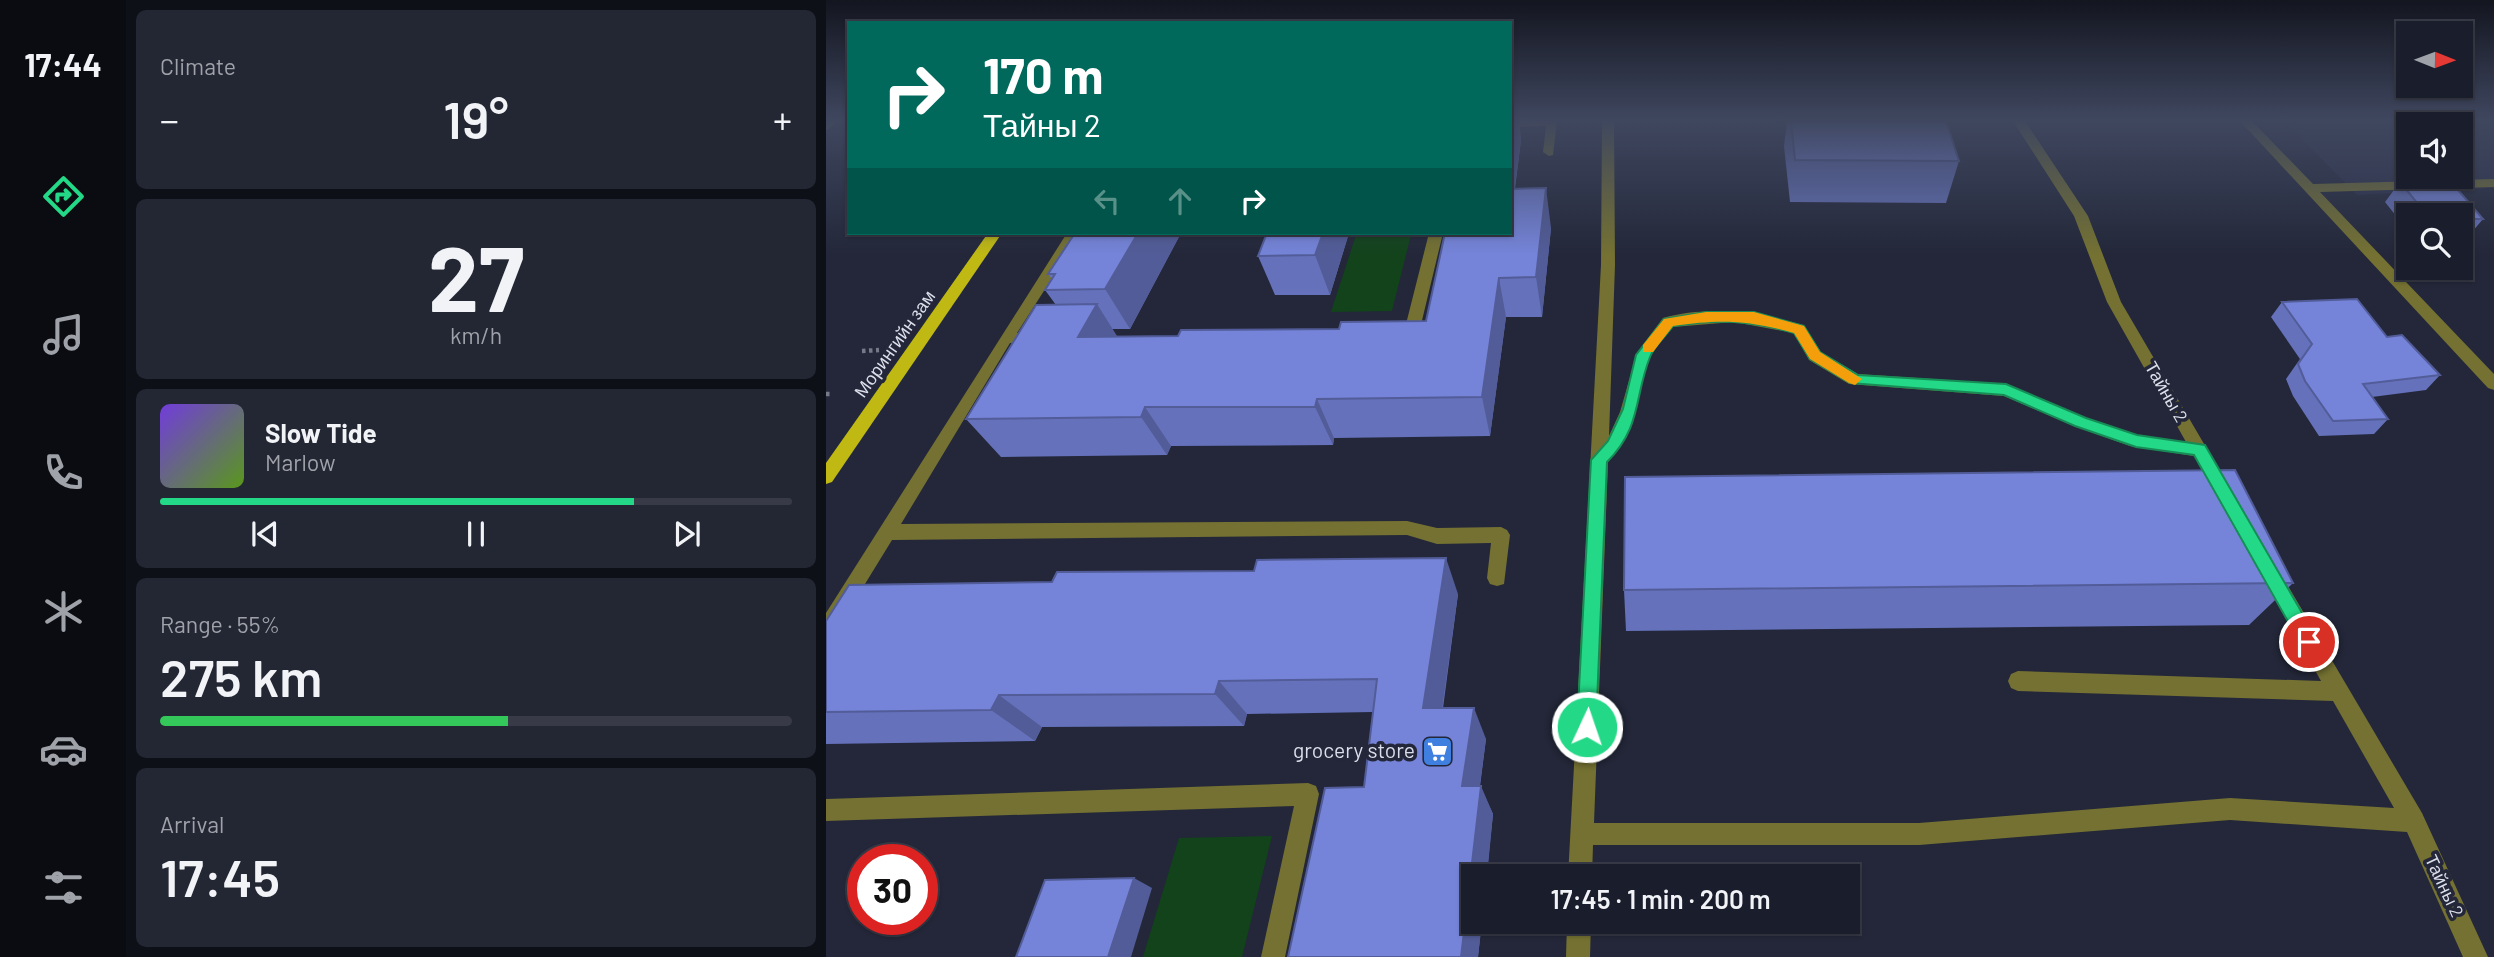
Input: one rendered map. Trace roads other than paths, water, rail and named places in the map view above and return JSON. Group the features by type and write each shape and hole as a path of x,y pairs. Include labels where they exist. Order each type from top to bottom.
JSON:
{"main road":[{"name":"Морингийн зам","path":"826,477 994,235"}],"street":[{"path":"1581,864 1608,265 1608,166"},
{"name":"Тайны 2","path":"2049,166 2081,216 2114,302 2234,510"},
{"path":"2289,166 2494,384"},
{"path":"2311,188 2494,183"},
{"path":"826,630 1073,235"},
{"path":"1386,334 1411,333 1436,235"},
{"path":"1599,460 1614,445 1631,409 1643,355 1668,322 1706,317 1754,317 1799,330 1815,356 1855,380 2006,390 2080,422 2136,441 2199,450"},
{"path":"1006,338 1056,337"},
{"path":"887,533 1407,528 1437,536 1501,535 1497,578"},
{"name":"Тайны 2","path":"2261,558 2414,821 2476,957"},
{"path":"2018,681 2337,691"},
{"path":"826,810 1308,794 1273,957"},
{"path":"1582,834 1919,834 2230,809 2414,821"},
{"path":"1578,957 1579,934"}],"place":[{"name":"grocery store","path":"1438,751"}]}
